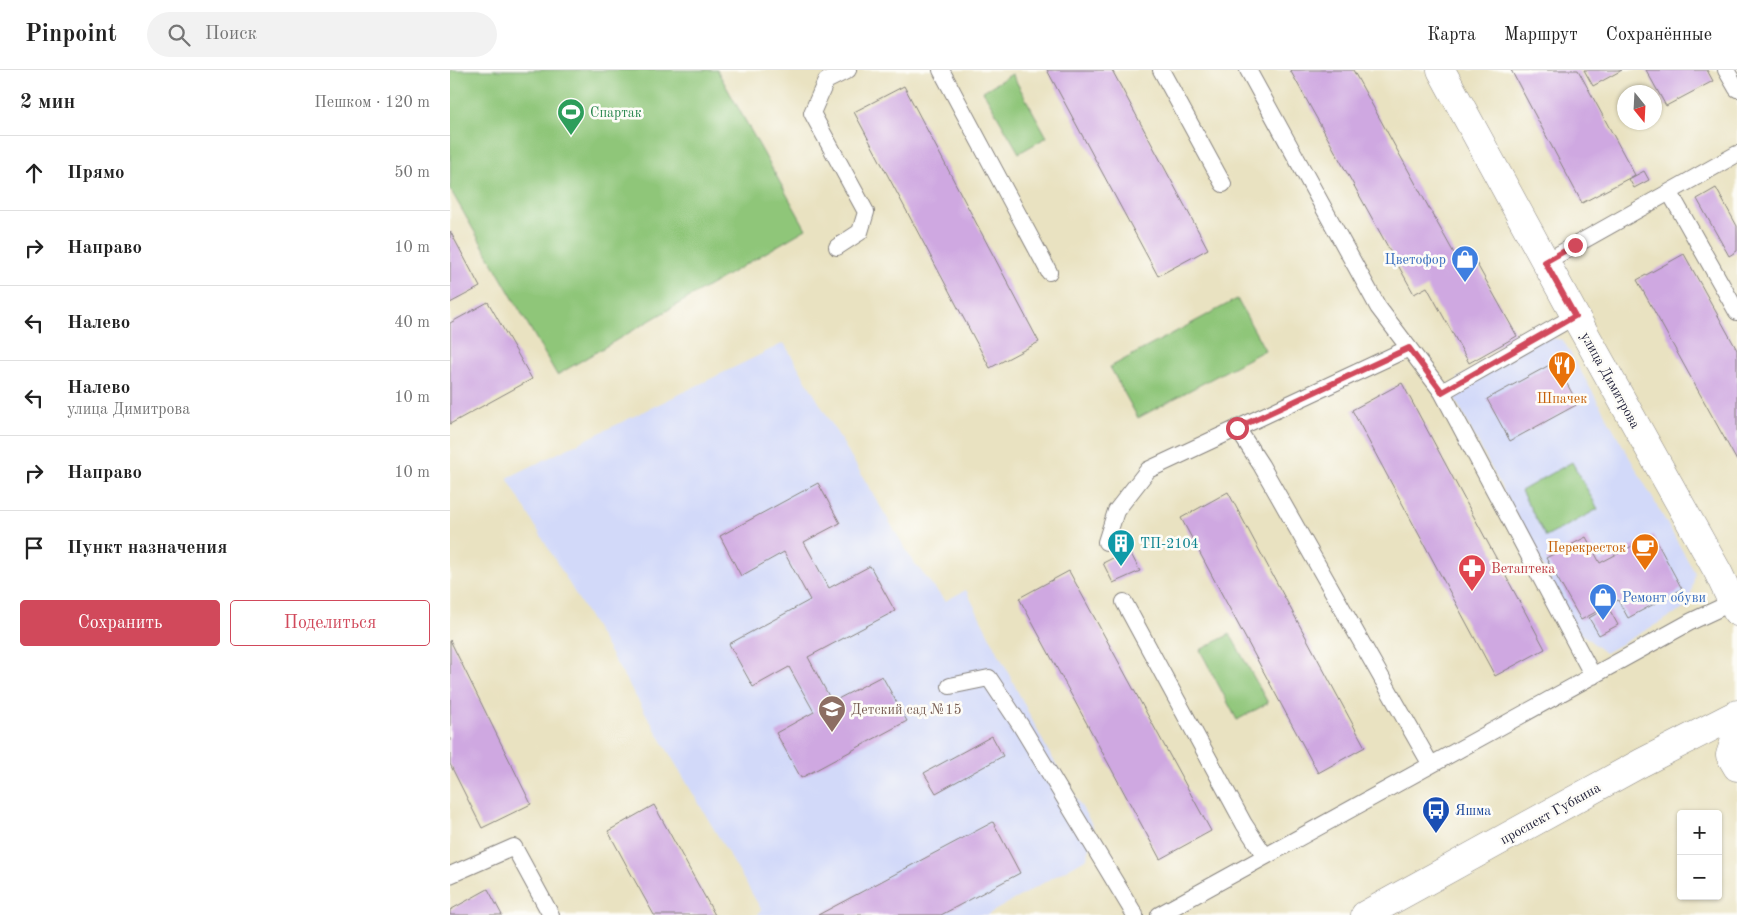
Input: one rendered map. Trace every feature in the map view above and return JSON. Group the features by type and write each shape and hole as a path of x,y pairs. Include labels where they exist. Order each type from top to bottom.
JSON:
{"main road":[{"name":"улица Димитрова","path":"1441,70 1545,262 1736,605"},
{"name":"проспект Губкина","path":"1365,915 1641,763 1737,714"},
{"path":"1737,734 1730,755 1737,767"}],"lane":[{"path":"837,247 860,232 866,212 812,113 826,81 848,70"},
{"path":"941,70 1049,272"},
{"path":"1161,70 1223,184"},
{"path":"1248,70 1378,307 1442,392 1593,676"},
{"path":"1726,70 1737,89"},
{"path":"1545,262 1737,154"},
{"path":"1670,193 1737,312"},
{"path":"1442,392 1575,316"},
{"path":"1106,542 1116,511 1148,470 1409,348"},
{"path":"1237,428 1261,465 1431,765"},
{"path":"1124,602 1244,824 1265,856"},
{"path":"1159,915 1692,621 1736,605"},
{"path":"950,686 990,678 1134,915"},
{"path":"452,870 514,847 550,915"}],"shaded area":[{"path":"1534,335 1563,340 1695,573 1689,606 1605,653 1576,629 1455,399 1458,378"},
{"path":"784,343 912,560 945,601 966,590 1047,749 1093,826 1087,858 987,915 758,915 761,909 507,478"}],"green space":[{"path":"450,70 717,70 806,229 557,375 450,189"},
{"path":"1012,74 1047,137 1019,153 983,91"},
{"path":"1237,299 1265,350 1138,418 1110,367"},
{"path":"1572,462 1598,509 1546,537 1521,491"},
{"path":"1230,634 1268,703 1237,720 1200,650"}],"building":[{"path":"1047,70 1112,70 1208,249 1158,276"},
{"path":"1290,70 1353,70 1461,266 1474,259 1517,336 1469,363 1427,287 1414,294"},
{"path":"1511,70 1578,70 1635,175 1582,203"},
{"path":"1584,70 1622,70 1593,86"},
{"path":"1646,70 1707,70 1713,81 1666,106 1662,99 1662,85 1654,85"},
{"path":"904,86 1039,342 990,368 854,112"},
{"path":"1644,171 1649,180 1634,188 1629,179"},
{"path":"1716,188 1737,226 1737,251 1729,256 1697,199"},
{"path":"450,231 480,287 450,303"},
{"path":"1684,254 1737,350 1737,461 1637,280"},
{"path":"488,302 532,379 450,424 450,323"},
{"path":"1555,362 1578,404 1510,441 1487,399"},
{"path":"1402,383 1545,649 1495,676 1352,410"},
{"path":"818,483 840,523 804,542 829,588 870,566 895,611 808,657 832,702 882,676 907,721 801,778 776,733 814,712 789,667 753,687 729,644 810,600 784,552 741,576 720,536"},
{"path":"1228,492 1365,747 1318,773 1181,518"},
{"path":"1653,535 1682,589 1628,618 1618,600 1581,620 1546,558 1586,537 1600,563"},
{"name":"ТП-2104","path":"1129,550 1140,571 1113,583 1103,563"},
{"path":"1069,571 1211,831 1160,859 1019,598"},
{"name":"Ремонт обуви","path":"1608,607 1618,625 1599,635 1589,618"},
{"path":"450,640 531,804 482,828 450,764"},
{"path":"992,736 1003,756 936,793 924,773"},
{"path":"654,805 715,915 654,915 635,881 608,831"},
{"path":"993,822 1020,873 941,915 818,915"},
{"path":"488,889 502,915 450,915 450,910"}],"place":[{"name":"Спартак","path":"571,136"},
{"name":"Цветофор","path":"1465,283"},
{"name":"Шпачек","path":"1562,389"},
{"name":"ТП-2104","path":"1121,567"},
{"name":"Перекресток","path":"1645,571"},
{"name":"Ветаптека","path":"1472,592"},
{"name":"Ремонт обуви","path":"1603,621"},
{"name":"Детский сад №15","path":"832,733"},
{"name":"Яшма","path":"1436,834"}],"route":[{"path":"1237,428 1409,348 1442,392 1575,316 1545,262 1575,245"}]}
